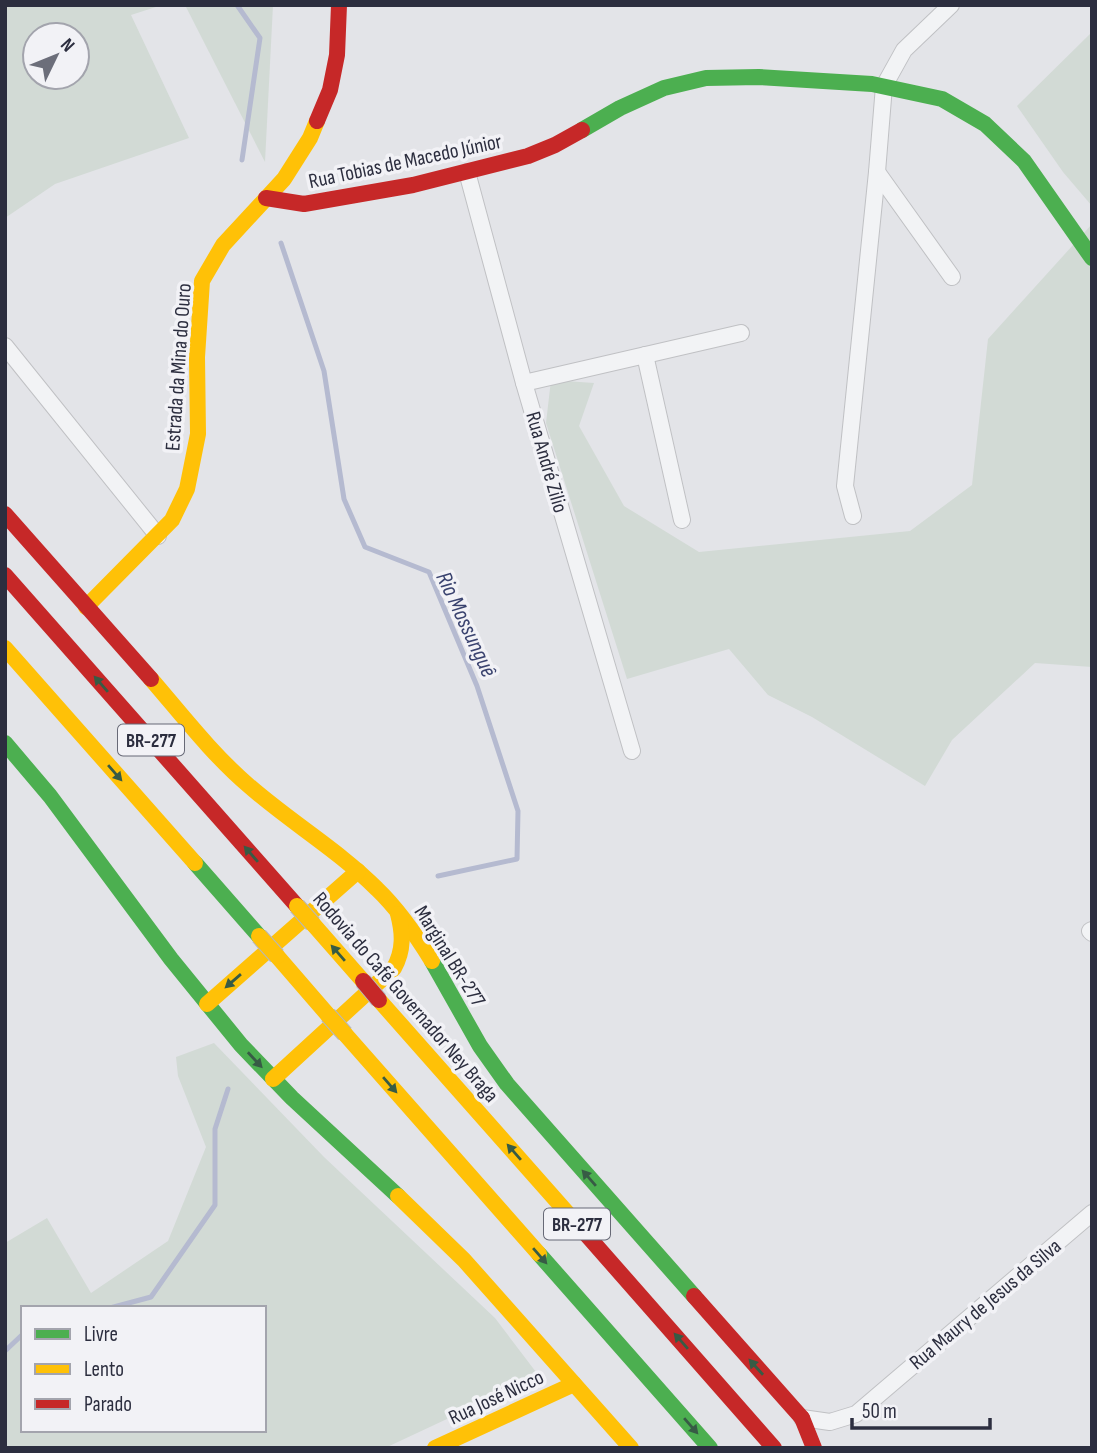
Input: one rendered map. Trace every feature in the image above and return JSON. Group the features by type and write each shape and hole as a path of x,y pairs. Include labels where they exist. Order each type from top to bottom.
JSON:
{"main road":[{"name":"Estrada da Mina do Ouro","path":"86,607 172,520 187,489 198,434 197,356 202,281 223,245 284,179 310,138 330,90 337,55 339,5"},
{"name":"Rua Tobias de Macedo Júnior","path":"266,198 304,204 413,185 528,156 555,145 620,108 664,88 706,78 759,77 872,83 942,99 985,124 1024,161 1092,258"},
{"name":"Marginal BR-277","path":"5,514 214,752 243,781 358,871 396,909 425,948 481,1048 511,1090 802,1418 814,1448"},
{"name":"Rodovia do Café Governador Ney Braga","path":"5,575 774,1448"},
{"name":"BR-277","path":"5,648 710,1448"},
{"path":"5,743 50,796 206,1004 241,1045 273,1079 464,1260 631,1448"},
{"path":"206,1004 358,871"},
{"path":"273,1079 394,968 403,949 396,909"},
{"name":"Rua José Nicco","path":"435,1448 575,1384"}],"street":[{"path":"853,516 845,486 884,86 904,50 951,5"},
{"name":"Rua André Zilio","path":"467,172 524,383 632,751"},
{"path":"877,172 953,277"},
{"path":"524,383 741,332"},
{"path":"5,346 158,536"},
{"path":"645,355 682,520"},
{"name":"Rua Maury de Jesus da Silva","path":"802,1418 830,1422 856,1414 1092,1213"},
{"path":"802,1418 829,1448"}],"shaded area":[{"path":"5,5 162,5 131,15 189,138 55,184 5,218"},
{"path":"185,5 273,5 265,162"},
{"path":"1092,32 1092,206 1063,172 1017,106"},
{"path":"1092,224 1092,667 1035,663 952,740 925,786 812,717 768,695 729,649 627,679 546,423 551,380 594,383 579,426 624,506 699,552 910,531 972,485 988,339"},
{"path":"214,1043 324,1157 495,1318 539,1376 385,1448 5,1448 5,1243 47,1218 91,1293 168,1241 206,1147 178,1076 176,1057"}],"waterway":[{"name":"Rio Mossunguê","path":"237,5 260,38 242,160"},
{"name":"Rio Mossunguê","path":"281,243 324,371 344,499 365,547 429,572 477,686 518,811 517,859 438,876"},
{"name":"Rio Mossunguê","path":"117,1306 151,1297 215,1205 215,1129 228,1089"},
{"name":"Rio Mossunguê","path":"5,1351 21,1336"}],"traffic: fast":[{"path":"582,130 620,108 664,88 706,78 759,77 872,84 942,99 985,124 1024,161 1092,258"},
{"path":"5,743 50,796 171,959 241,1045 292,1098 398,1196"},
{"path":"195,863 259,936"},
{"path":"432,961 480,1046 507,1084 694,1296"},
{"path":"539,1254 710,1448"}],"traffic: slow":[{"path":"86,607 172,520 187,489 198,434 197,357 202,281 223,245 284,179 310,138 317,121"},
{"path":"5,648 195,863"},
{"path":"151,679 235,773 346,862 393,905 432,961"},
{"path":"207,1004 358,871"},
{"path":"297,906 313,924"},
{"path":"273,1079 394,968 402,941 398,914"},
{"path":"313,924 363,981"},
{"path":"259,936 277,956"},
{"path":"277,956 328,1015"},
{"path":"379,1000 578,1225"},
{"path":"328,1015 345,1034"},
{"path":"345,1034 539,1254"},
{"path":"398,1196 464,1260 631,1448"},
{"path":"435,1448 574,1384"}],"traffic: jam":[{"path":"317,121 330,90 337,55 339,5"},
{"path":"266,198 304,204 413,185 528,156 582,130"},
{"path":"5,514 151,679"},
{"path":"5,575 297,906"},
{"path":"363,981 379,1000"},
{"path":"578,1225 774,1448"},
{"path":"694,1296 802,1418"},
{"path":"802,1418 814,1448"}]}
